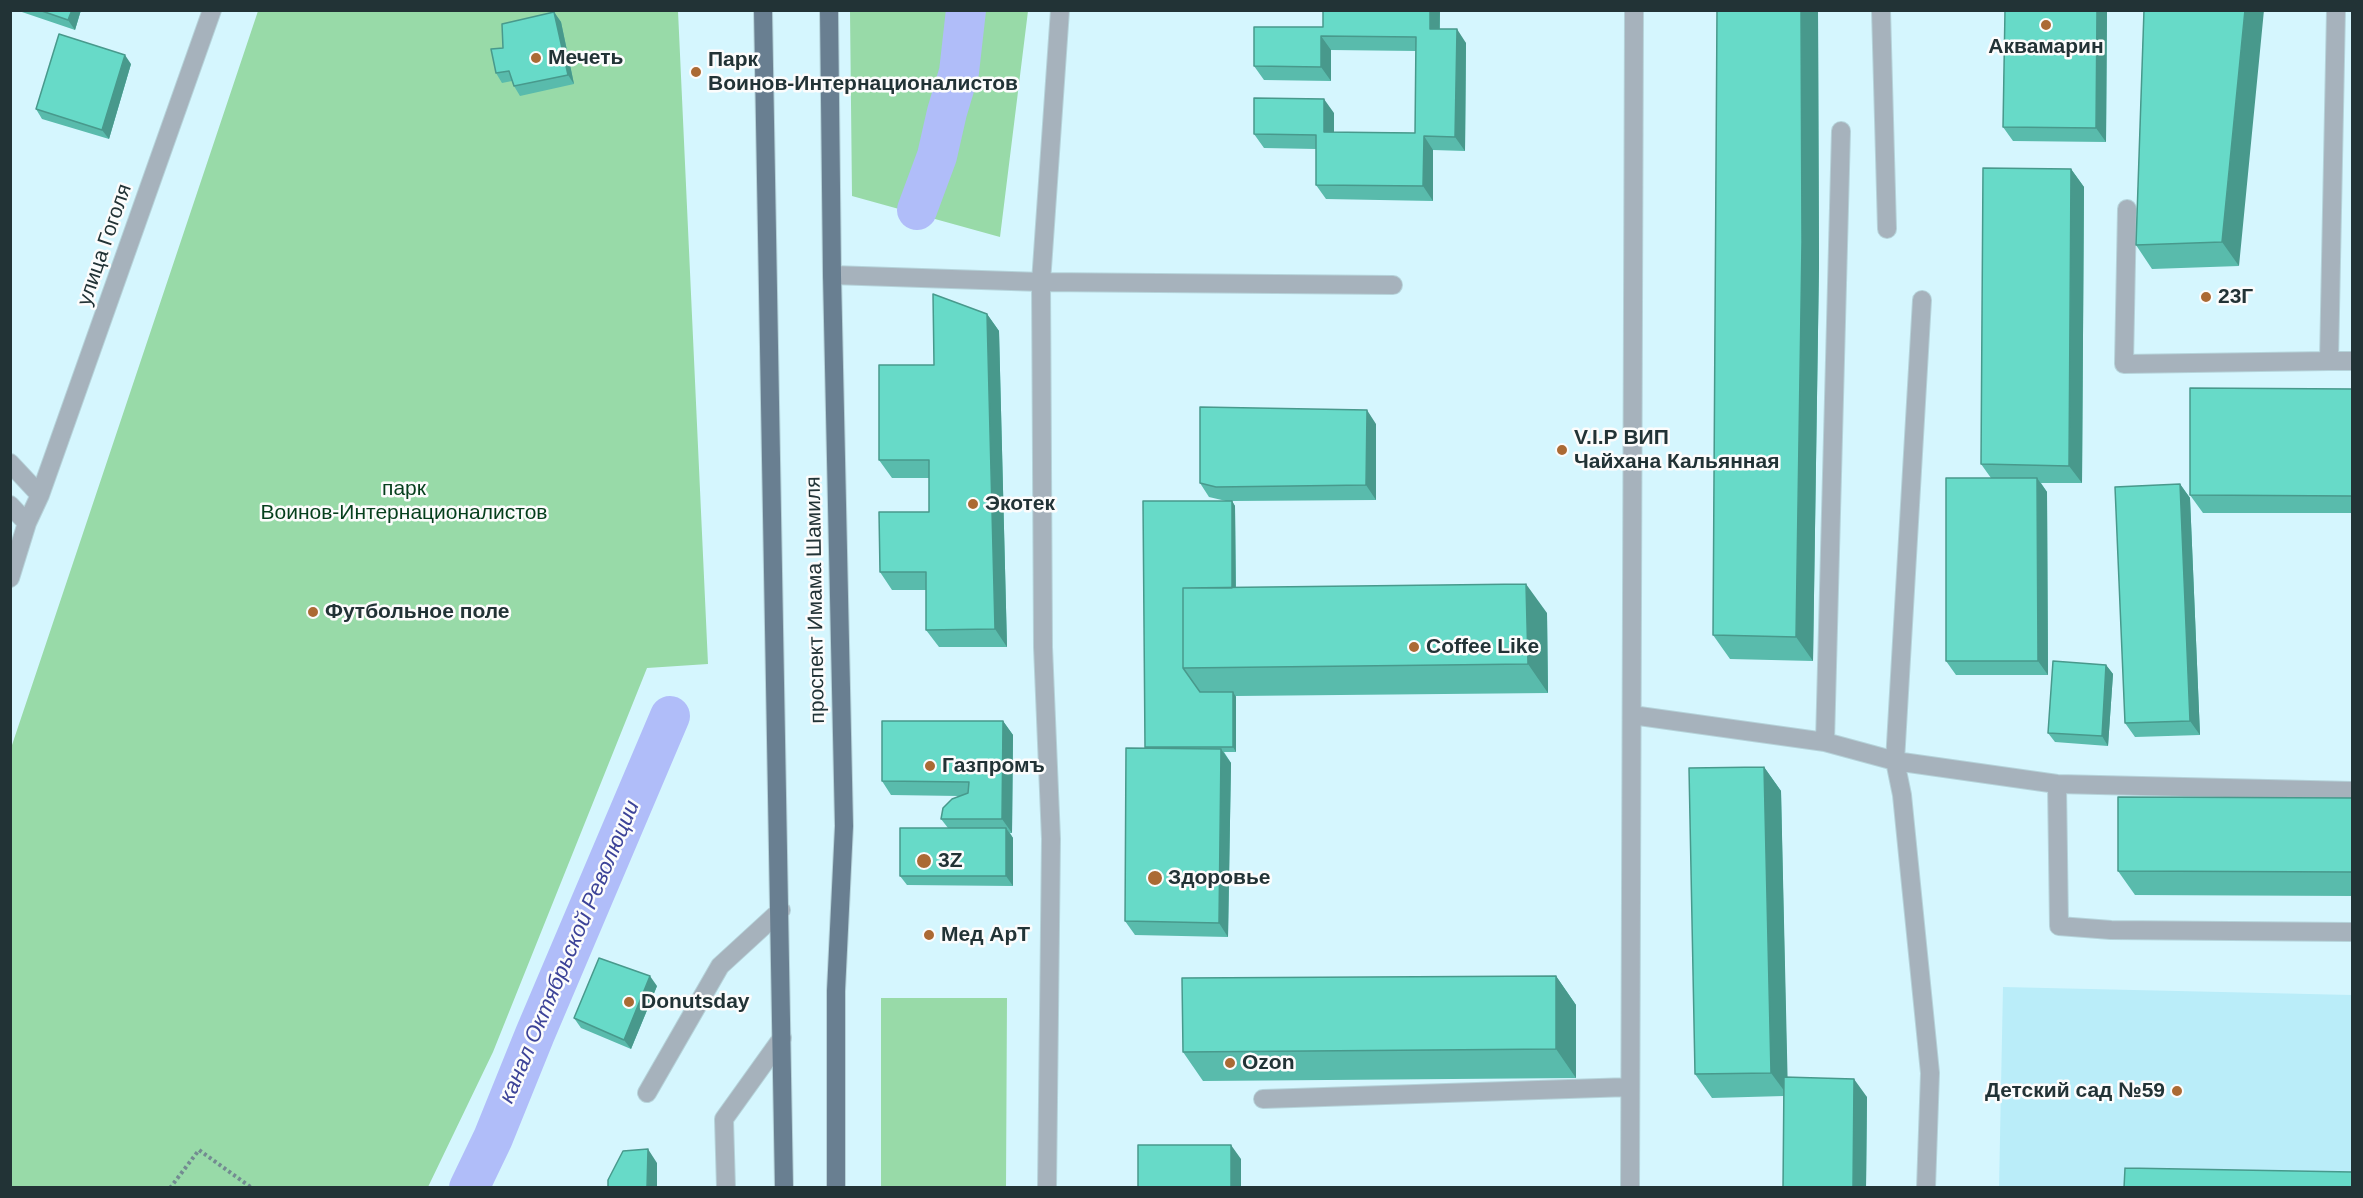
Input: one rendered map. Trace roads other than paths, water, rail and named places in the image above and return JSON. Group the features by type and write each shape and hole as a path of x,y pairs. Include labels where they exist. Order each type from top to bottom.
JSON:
{"main road":[{"name":"проспект Имама Шамиля","path":"764,10 784,1188"},
{"name":"проспект Имама Шамиля","path":"830,10 832,275 843,826 837,991 836,1188"}],"street":[{"name":"улица Гоголя","path":"10,578 27,523 40,495 212,10"},
{"path":"1047,1188 1051,838 1043,647 1044,407 1041,282 1060,10"},
{"path":"1630,1188 1634,10"},
{"path":"1881,10 1887,230"},
{"path":"2329,361 2336,10"},
{"path":"1825,742 1841,131"},
{"path":"2127,209 2124,364 2352,361"},
{"path":"832,275 1041,282 1393,285"},
{"path":"1922,300 1896,761 1902,795 1930,1073 1926,1188"},
{"path":"10,463 40,495"},
{"path":"10,505 27,523"},
{"path":"1632,715 1825,742 1896,761 2057,784 2352,791"},
{"path":"2057,784 2059,926 2111,930 2352,932"},
{"path":"647,1093 720,966 781,910"},
{"path":"726,1188 723,1119 782,1038"},
{"path":"1263,1099 1630,1087"}],"waterway":[{"path":"917,210 937,156 959,72 966,10"},
{"name":"канал Октябрьской Революции","path":"469,1188 493,1138 670,716"}],"place":[{"name":"Аквамарин","path":"2046,25"},
{"name":"Мечеть","path":"536,58"},
{"name":"Парк Воинов-Интернационалистов","path":"696,72"},
{"name":"23Г","path":"2206,297"},
{"name":"V.I.P ВИП Чайхана Кальянная","path":"1562,450"},
{"name":"Экотек","path":"973,504"},
{"name":"Футбольное поле","path":"313,612"},
{"name":"Coffee Like","path":"1414,647"},
{"name":"Газпромъ","path":"930,766"},
{"name":"3Z","path":"924,861"},
{"name":"Здоровье","path":"1155,878"},
{"name":"Мед АрТ","path":"929,935"},
{"name":"Donutsday","path":"629,1002"},
{"name":"Ozon","path":"1230,1063"},
{"name":"Детский сад №59","path":"2177,1091"}],"park label":[{"name":"парк Воинов-Интернационалистов","path":"404,501"}]}
